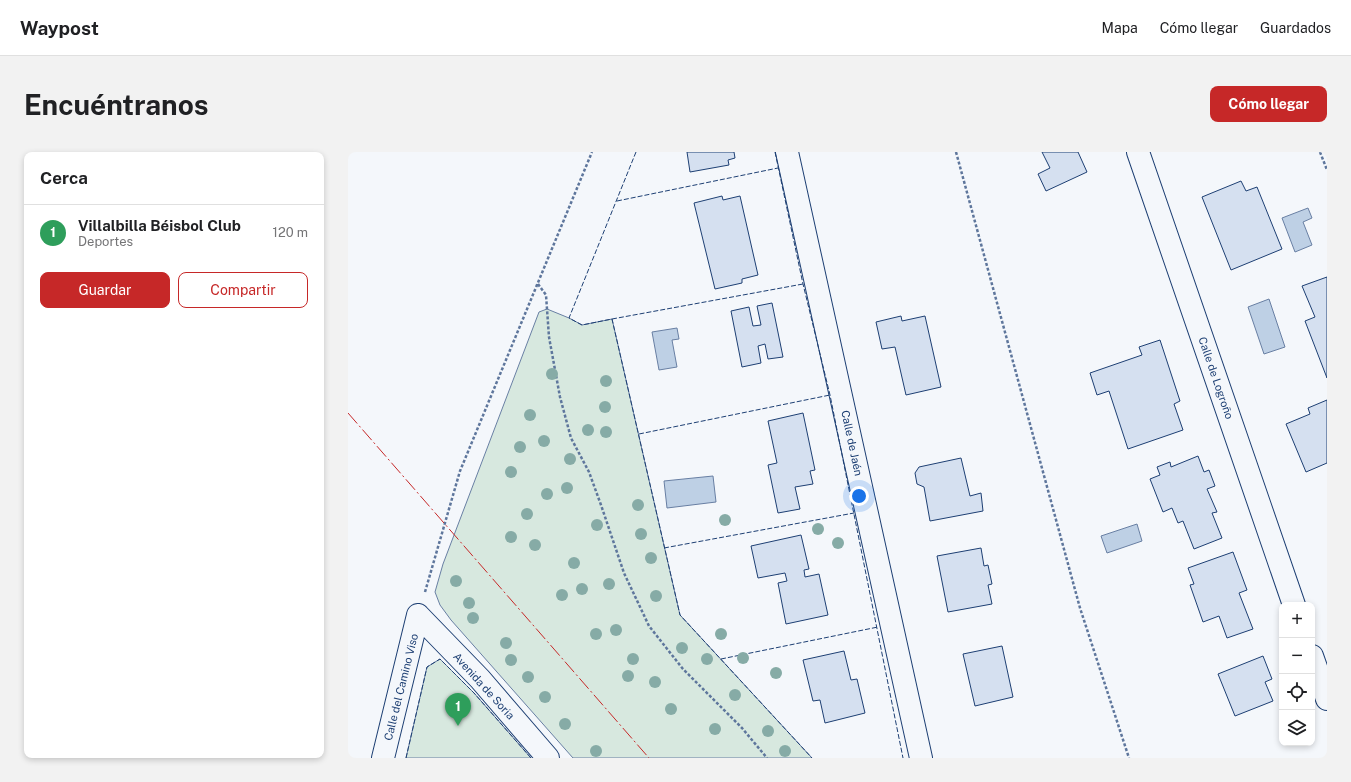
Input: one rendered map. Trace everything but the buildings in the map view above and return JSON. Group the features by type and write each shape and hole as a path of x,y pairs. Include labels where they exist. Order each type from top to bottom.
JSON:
{"street":[{"name":"Calle de Jaén","path":"787,152 921,758"},
{"name":"Calle de Logroño","path":"1138,152 1293,602"},
{"name":"Calle del Camino Viso","path":"383,758 418,616"},
{"name":"Avenida de Soria","path":"418,616 480,679 548,758"},
{"path":"1315,665 1327,699"}],"path":[{"path":"418,616 460,471 592,152"},
{"path":"956,152 1080,608 1128,758"},
{"path":"1320,152 1327,170"},
{"path":"538,284 546,295 548,337 560,397 571,438 589,472 624,573 649,626 683,669 742,728 767,758"}],"shaded area":[{"path":"547,309 582,325 612,319 680,615 812,758 573,758 451,620 440,605 435,592 443,564 539,312"},
{"path":"440,659 474,693 531,758 406,758 427,667"}],"water":[{"path":"1308,208 1312,218 1303,222 1312,245 1295,252 1282,218"},
{"path":"1269,299 1285,347 1264,354 1248,307"},
{"path":"677,328 679,339 672,340 677,367 659,370 652,332"},
{"path":"713,476 716,502 667,508 664,481"},
{"path":"1137,524 1142,541 1107,553 1101,536"}],"fence":[{"path":"636,152 569,318 582,325 612,319 680,615 812,758"},
{"path":"775,152 803,284 830,395 903,758"},
{"path":"617,201 778,168"},
{"path":"612,319 803,284"},
{"path":"639,434 830,395"},
{"path":"664,548 854,513"},
{"path":"721,659 878,627"},
{"path":"406,758 427,667 440,659 474,693 531,758"}],"power":[{"path":"348,413 649,758"}],"place":[{"name":"Villalbilla Béisbol Club","path":"458,726"}]}
